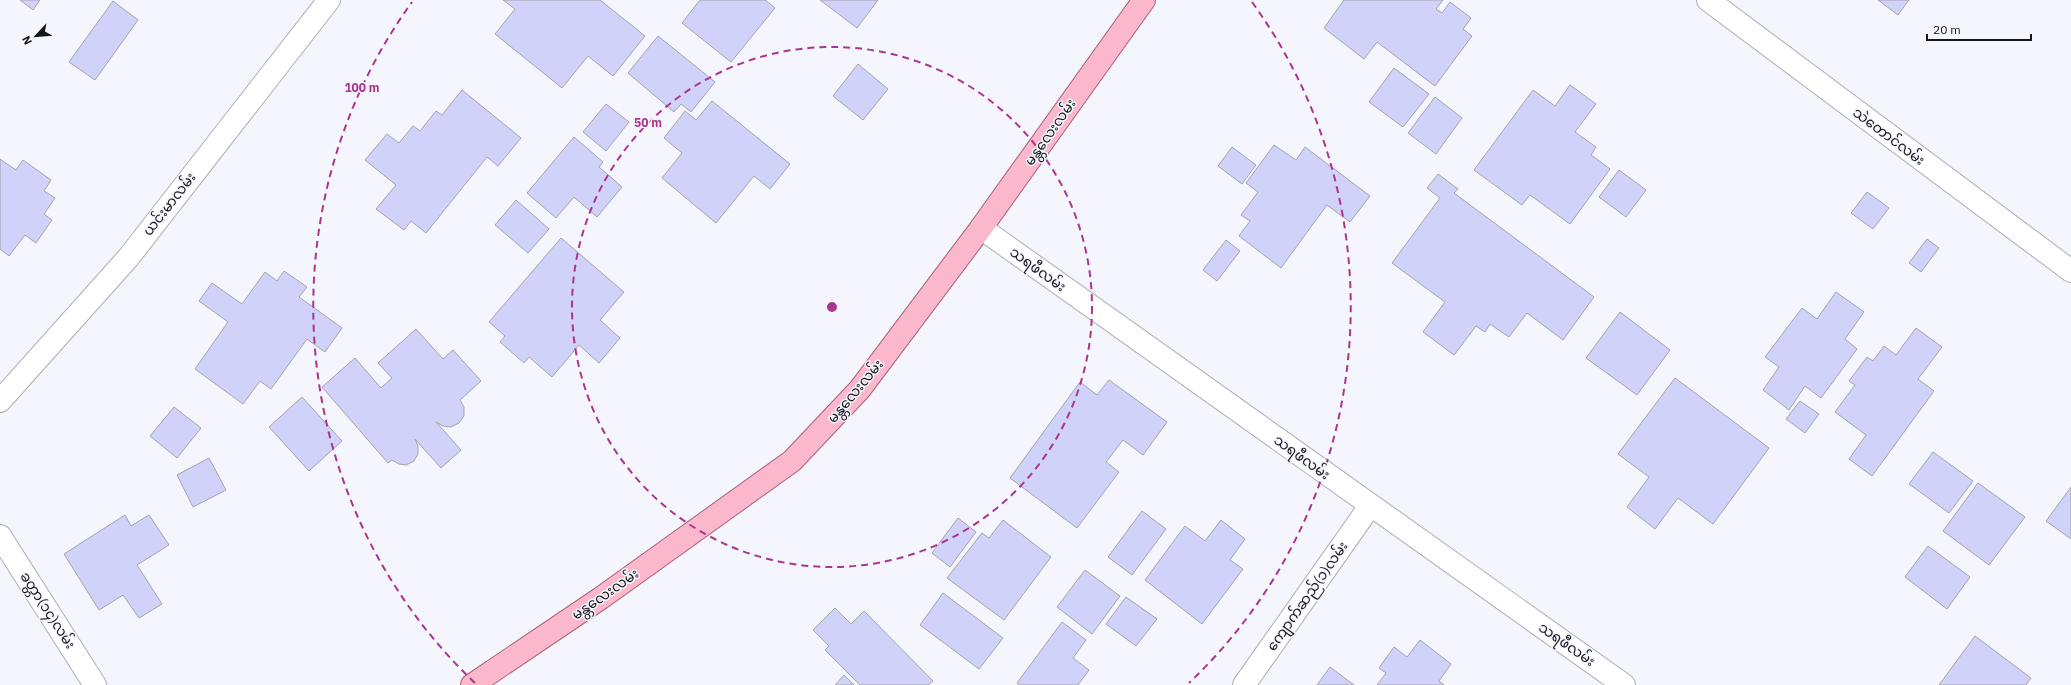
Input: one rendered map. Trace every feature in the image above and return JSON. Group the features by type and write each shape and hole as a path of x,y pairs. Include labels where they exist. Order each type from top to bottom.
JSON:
{"main road":[{"name":"မန္တလေးလမ်း","path":"472,685 601,598 792,461 860,389 981,228 1144,0"}],"street":[{"name":"ယင်းမာလမ်း","path":"0,400 128,258 329,0"},
{"name":"သဲတောင်လမ်း","path":"1708,0 2071,271"},
{"name":"သရဖီလမ်း","path":"981,228 1370,506 1624,685"},
{"name":"ကျောက်ဆည်(၁)လမ်း","path":"1244,685 1370,506"},
{"name":"ခတ္တာ(၁၄)လမ်း","path":"0,536 95,685"}],"building":[{"path":"20,0 40,0 33,10"},
{"path":"503,0 600,0 645,36 613,76 588,56 562,88 495,34 515,9"},
{"path":"700,0 765,0 775,8 731,62 682,23"},
{"path":"820,0 878,0 857,28"},
{"path":"1344,0 1443,0 1436,9 1442,13 1450,2 1471,18 1463,29 1472,36 1435,86 1377,42 1364,59 1324,28"},
{"path":"1878,0 1909,0 1898,15"},
{"path":"113,1 138,20 95,80 69,62"},
{"path":"658,36 715,82 691,112 681,104 674,112 628,73"},
{"path":"858,64 888,89 863,120 833,96"},
{"path":"1394,68 1429,94 1403,127 1369,102"},
{"path":"1570,85 1596,104 1575,132 1596,147 1591,155 1610,169 1570,224 1530,195 1522,205 1474,170 1533,90 1555,106"},
{"path":"462,90 521,138 498,166 487,157 426,233 411,221 404,230 376,209 396,185 365,160 387,134 399,143 413,126 420,131 436,111 442,115"},
{"path":"1435,97 1462,118 1436,154 1408,133"},
{"path":"712,101 790,164 770,189 754,176 716,223 662,178 682,153 664,138 685,111 696,120"},
{"path":"606,104 629,122 606,151 583,132"},
{"path":"574,137 603,162 599,167 622,187 597,217 574,197 556,218 527,193"},
{"path":"1274,145 1296,160 1305,147 1370,196 1350,222 1327,205 1281,268 1239,236 1250,221 1241,215 1258,192 1246,183"},
{"path":"1232,147 1256,165 1242,184 1218,166"},
{"path":"0,159 16,170 23,160 51,180 44,191 55,198 44,214 52,220 36,243 25,235 9,256 0,249"},
{"path":"1619,170 1646,190 1626,217 1599,197"},
{"path":"1438,174 1458,189 1454,193 1594,297 1563,340 1527,313 1509,337 1490,324 1485,332 1476,326 1454,355 1423,332 1445,302 1392,263 1440,198 1427,188"},
{"path":"1867,192 1889,208 1873,229 1851,213"},
{"path":"516,200 549,229 528,253 495,225"},
{"path":"561,238 624,292 600,320 620,338 599,363 579,345 552,377 529,357 524,363 500,342 505,336 489,322"},
{"path":"1927,239 1939,248 1921,272 1909,263"},
{"path":"1226,240 1240,251 1217,281 1203,270"},
{"path":"284,271 307,287 299,297 342,328 325,352 307,339 271,389 260,381 243,404 195,369 228,322 199,301 212,283 242,304 265,272 277,281"},
{"path":"1836,292 1864,312 1845,339 1857,349 1821,398 1805,386 1789,410 1763,390 1779,367 1765,357 1802,308 1817,319"},
{"path":"1620,312 1670,350 1637,395 1586,358"},
{"path":"1916,328 1942,347 1918,379 1934,391 1872,476 1849,459 1866,435 1835,412 1855,385 1849,381 1867,357 1873,361 1884,346 1896,355"},
{"path":"416,329 443,359 453,350 481,381 460,400 464,407 464,416 459,423 451,427 443,426 436,422 461,450 441,468 415,439 418,446 418,454 414,461 406,465 399,464 392,460 388,463 322,387 355,358 381,388 392,378 378,363"},
{"path":"1675,378 1769,448 1713,524 1678,498 1655,529 1627,507 1649,477 1618,454"},
{"path":"1109,380 1167,422 1143,455 1123,440 1106,462 1119,472 1077,528 1010,478 1080,382 1097,395"},
{"path":"302,397 342,441 309,471 269,427"},
{"path":"1800,401 1819,414 1805,433 1786,419"},
{"path":"174,407 201,428 177,458 150,436"},
{"path":"1933,452 1973,481 1949,513 1909,484"},
{"path":"209,458 226,490 193,507 177,475"},
{"path":"1978,483 2025,517 1989,565 1943,531"},
{"path":"2071,487 2071,539 2046,521"},
{"path":"1142,511 1166,529 1132,575 1108,557"},
{"path":"125,515 131,526 149,515 169,545 137,565 162,604 139,618 123,595 99,610 64,554"},
{"path":"958,518 976,532 950,567 932,553"},
{"path":"1003,520 1051,557 1004,620 947,578 982,533 989,538"},
{"path":"1221,520 1245,539 1230,560 1243,569 1202,624 1145,580 1185,526 1205,541"},
{"path":"1928,546 1970,577 1947,609 1905,577"},
{"path":"1085,570 1120,596 1092,634 1057,607"},
{"path":"943,593 1003,638 979,669 920,625"},
{"path":"1126,597 1157,619 1136,646 1106,624"},
{"path":"835,608 851,624 864,611 933,681 928,685 860,685 825,650 829,646 813,630"},
{"path":"1062,622 1086,640 1073,658 1089,670 1078,685 1019,685 1017,683"},
{"path":"1975,636 2031,678 2026,685 1939,685"},
{"path":"1420,640 1451,664 1439,681 1444,685 1377,685 1386,673 1379,668 1394,647 1407,657"},
{"path":"1330,667 1354,685 1317,685"},
{"path":"844,675 854,685 835,685"}]}
